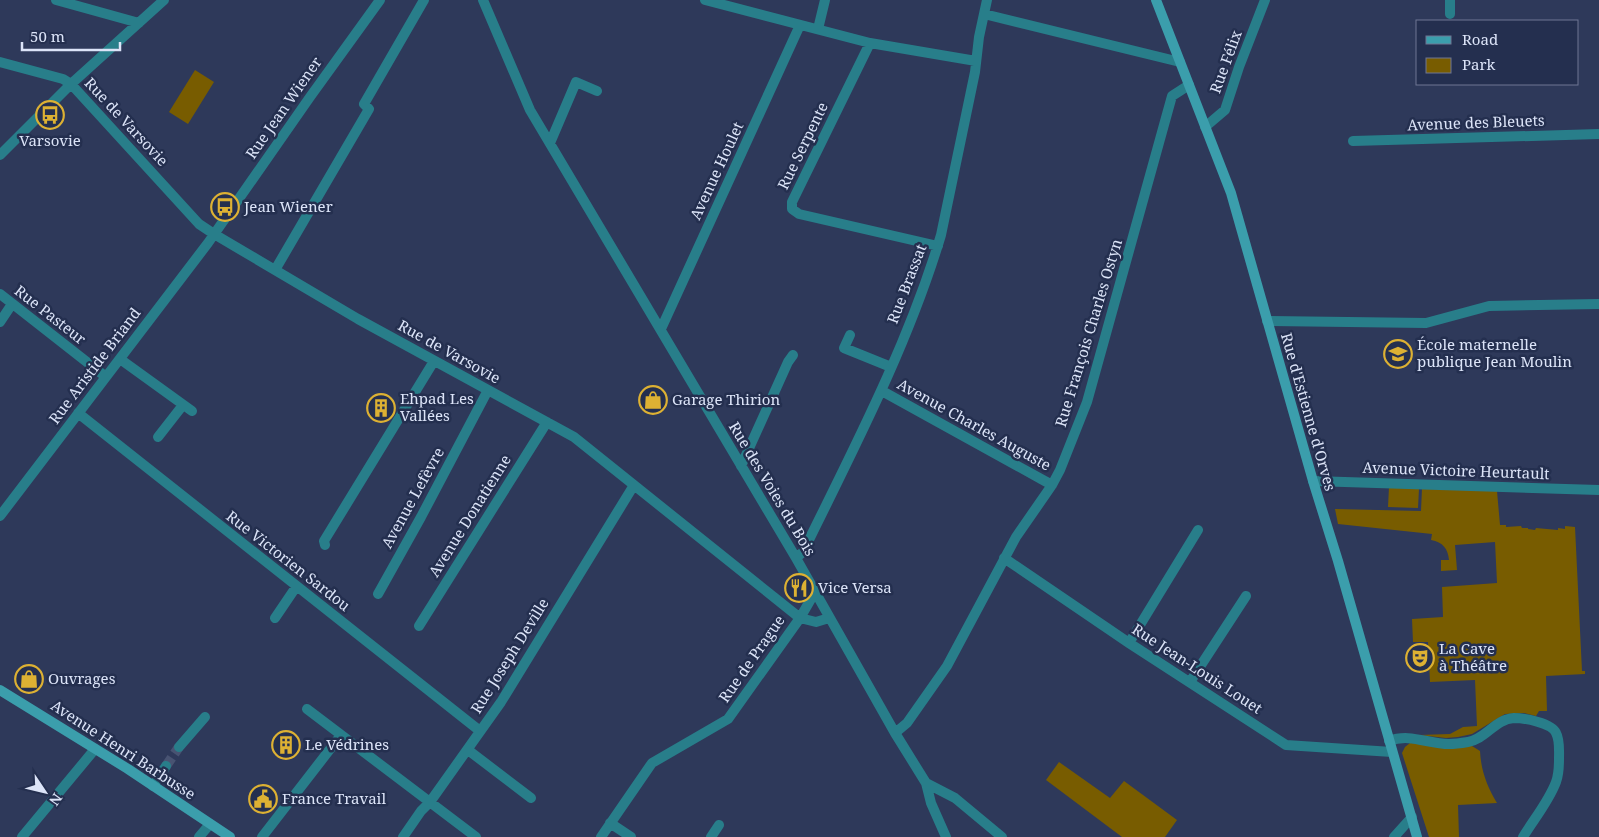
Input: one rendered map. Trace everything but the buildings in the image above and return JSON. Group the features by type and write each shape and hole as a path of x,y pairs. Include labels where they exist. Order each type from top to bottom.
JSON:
{"street":[{"path":"56,0 139,23"},
{"path":"0,155 71,84 164,0"},
{"name":"Rue Jean Wiener","path":"214,234 380,0"},
{"path":"275,270 368,109 364,104 424,0"},
{"name":"Rue des Voies du Bois","path":"483,0 530,110 796,558 895,734 926,783 931,803 946,837"},
{"path":"705,0 870,43 976,61"},
{"path":"818,29 826,0"},
{"name":"Rue Brassat","path":"796,558 803,552 882,392 938,246 976,61 978,37 987,0"},
{"name":"Rue d'Estienne d'Orves","path":"1156,0 1231,193 1246,241 1312,481 1339,566 1417,837"},
{"name":"Rue Félix","path":"1205,127 1225,110 1264,0"},
{"path":"1450,0 1450,14"},
{"path":"984,14 1180,62"},
{"name":"Avenue Houlet","path":"660,329 800,25"},
{"name":"Rue Serpente","path":"870,43 792,202 792,210 799,214 938,246"},
{"path":"0,62 71,84"},
{"path":"550,143 576,82 597,91"},
{"name":"Rue de Varsovie","path":"71,84 199,224 358,319 574,437 800,618"},
{"name":"Rue François Charles Ostyn","path":"895,734 907,723 947,666 1016,537 1052,485 1060,470 1087,402 1172,96 1189,85"},
{"name":"Avenue des Bleuets","path":"1353,141 1599,134"},
{"name":"Rue Aristide Briand","path":"0,516 214,234"},
{"name":"Rue Pasteur","path":"0,294 106,377"},
{"path":"0,322 12,304"},
{"path":"1267,321 1426,323 1489,306 1599,304"},
{"path":"850,335 844,348 891,367"},
{"path":"741,466 793,354"},
{"path":"120,359 192,411"},
{"path":"324,545 324,541 434,361"},
{"name":"Avenue Lefèvre","path":"378,594 488,390"},
{"name":"Avenue Charles Auguste","path":"882,392 1052,485"},
{"path":"158,437 183,405"},
{"name":"Rue Victorien Sardou","path":"78,414 480,732"},
{"name":"Avenue Donatienne","path":"419,626 547,422"},
{"name":"Avenue Victoire Heurtault","path":"1312,481 1599,490"},
{"name":"Rue Joseph Deville","path":"403,837 468,750 500,702 634,485"},
{"path":"1129,643 1198,530"},
{"name":"Rue Jean-Louis Louet","path":"1004,558 1129,643 1286,745 1392,752"},
{"path":"275,618 296,587"},
{"name":"Rue de Prague","path":"601,837 652,762 728,719 800,618 815,592"},
{"path":"1190,682 1246,596"},
{"path":"800,618 816,622 829,618"},
{"name":"Avenue Henri Barbusse","path":"0,690 153,786 230,837"},
{"path":"307,709 476,837"},
{"path":"179,747 205,716"},
{"path":"1389,741 1399,737 1448,744 1470,742 1501,722 1514,718 1532,720 1552,728 1556,732 1558,742 1558,777 1544,804 1523,837"},
{"path":"262,837 341,735"},
{"path":"22,837 95,749"},
{"path":"468,750 532,798"},
{"path":"153,786 166,766"},
{"path":"926,783 955,798 1002,837"},
{"path":"1394,837 1412,816"},
{"path":"610,823 631,837"},
{"path":"199,837 210,824"},
{"path":"711,837 719,825"}],"green space":[{"path":"195,70 214,82 188,124 169,112"},
{"path":"1389,487 1419,489 1418,508 1388,507"},
{"path":"1422,488 1497,491 1500,525 1506,525 1506,527 1521,526 1522,528 1535,530 1536,528 1558,530 1558,528 1565,529 1565,526 1575,527 1582,671 1585,671 1585,674 1546,676 1547,711 1539,711 1536,716 1524,713 1505,714 1472,734 1458,737 1446,738 1419,735 1450,734 1463,727 1477,726 1475,680 1430,682 1428,642 1413,642 1412,619 1443,617 1442,587 1497,583 1495,542 1455,545 1457,570 1441,571 1441,560 1449,560 1446,549 1442,544 1431,540 1432,534 1338,524 1335,509 1421,511"},
{"path":"1410,743 1472,746 1480,751 1485,778 1497,803 1458,805 1459,837 1429,837 1402,753"},
{"path":"1059,762 1110,798 1124,781 1177,820 1165,837 1122,837 1046,780"}],"tunnel":[{"path":"166,766 179,747"}],"place":[{"name":"Varsovie","path":"50,115"},
{"name":"Jean Wiener","path":"225,207"},
{"name":"École maternelle publique Jean Moulin","path":"1398,354"},
{"name":"Garage Thirion","path":"653,400"},
{"name":"Ehpad Les Vallées","path":"381,408"},
{"name":"Vice Versa","path":"799,588"},
{"name":"La Cave à Théâtre","path":"1420,658"},
{"name":"Ouvrages","path":"29,679"},
{"name":"Le Védrines","path":"286,745"},
{"name":"France Travail","path":"263,799"}]}
